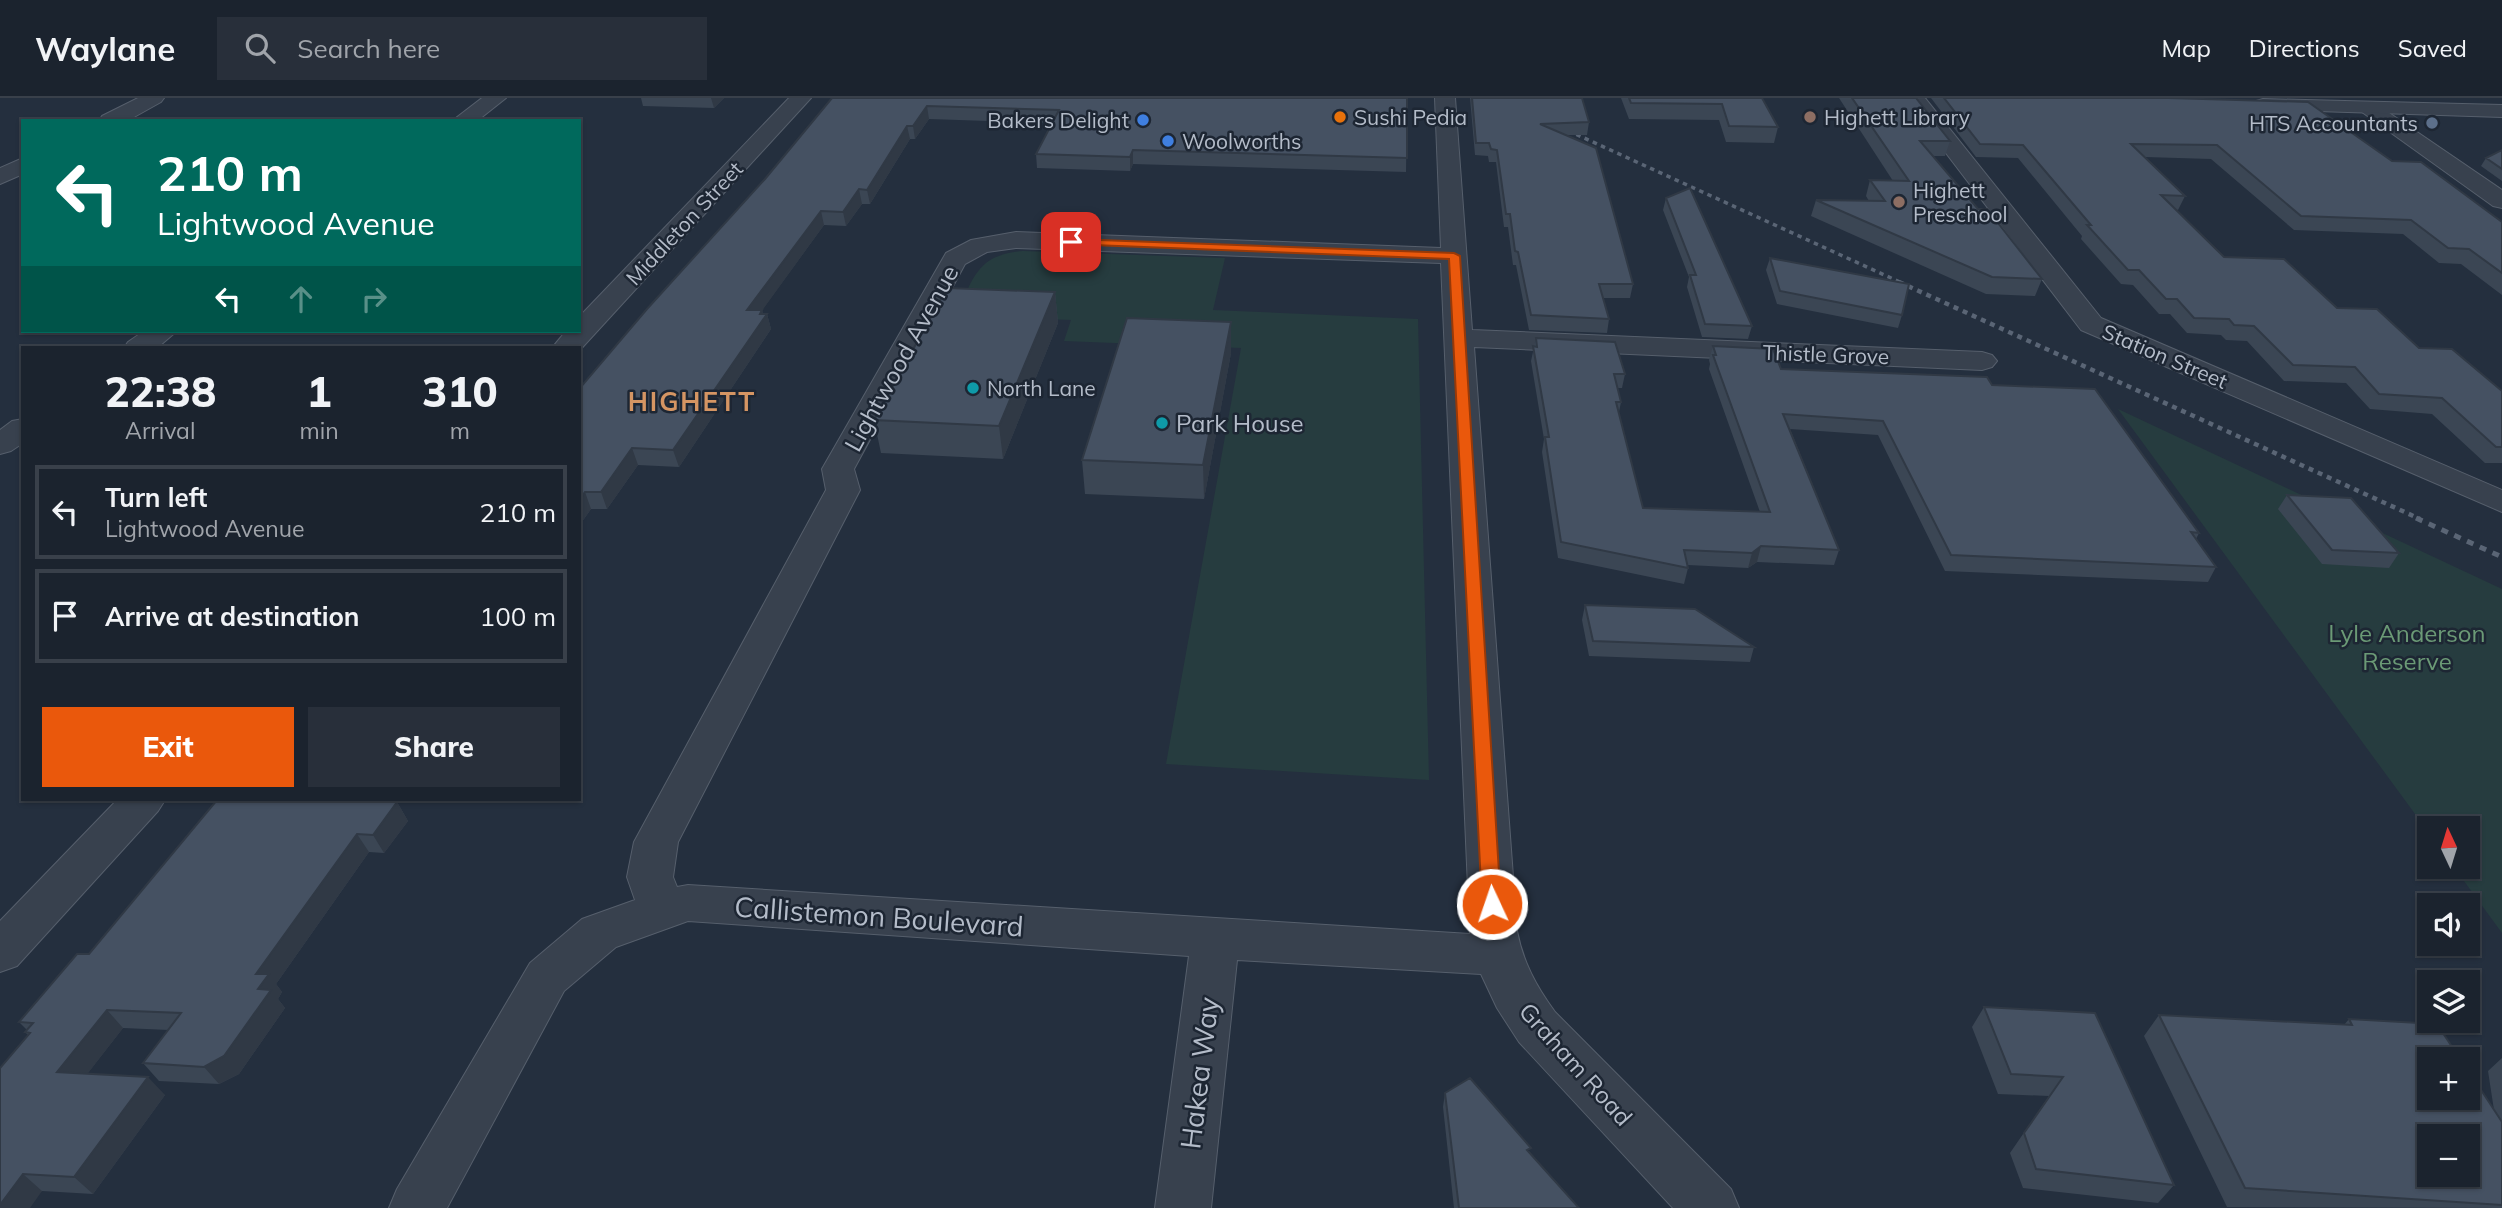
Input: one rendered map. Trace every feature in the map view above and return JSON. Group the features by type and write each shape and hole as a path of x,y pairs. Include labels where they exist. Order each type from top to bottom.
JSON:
{"street":[{"path":"114,119 155,98"},
{"path":"466,119 496,98"},
{"name":"Middleton Street","path":"581,332 802,98"},
{"name":"Station Street","path":"1914,98 2091,324 2502,502"},
{"name":"Graham Road","path":"1439,102 1460,338 1492,917 1497,955 1515,997 1537,1027 1711,1208"},
{"path":"2235,104 2369,108 2499,107"},
{"path":"2369,108 2502,201"},
{"path":"0,177 21,166"},
{"name":"Lightwood Avenue","path":"662,909 650,877 656,842 843,490 838,469 955,259 980,245 1016,240 1454,256"},
{"path":"141,346 160,333"},
{"name":"Middleton Street","path":"568,346 580,333"},
{"name":"Thistle Grove","path":"1460,338 1982,361"},
{"path":"0,444 21,429"},
{"path":"0,952 142,801"},
{"name":"Callistemon Boulevard","path":"417,1208 547,977 599,933 662,909 688,903 1215,939 1497,955"},
{"name":"Hakea Way","path":"1183,1208 1215,939"}],"green space":[{"path":"1023,251 1225,258 1213,310 1418,319 1429,780 1166,764 1241,348 1064,341 1071,320 955,315 973,279 986,263 1007,253"},
{"name":"Lyle Anderson Reserve","path":"2118,409 2502,589 2502,933 2480,903 2480,893 2473,893 2463,879 2480,879 2480,816 2417,817"}],"building":[{"path":"832,98 1407,98 1407,158 1133,150 1130,157 1036,154 1059,110 927,106 913,126 907,126 867,190 859,189 843,212 821,211 747,310 762,310 760,314 767,314 673,450 632,448 601,492 585,492 581,497 581,387 765,179"},
{"path":"1472,98 1582,98 1589,122 1540,124 1596,148 1633,284 1599,284 1609,319 1531,315 1518,252 1515,251 1510,214 1506,214 1497,150 1491,149 1489,143 1476,143"},
{"path":"1629,98 1762,98 1778,127 1729,126 1722,104 1631,103"},
{"path":"1852,98 1916,98 1950,141 1920,141 1978,209 1987,209 2042,279 1992,277 1816,200 1885,201 1870,180 1909,181"},
{"path":"1944,98 2169,98 2308,102 2392,161 2421,162 2502,222 2502,273 2469,249 2448,248 2411,220 2301,216 2217,145 2131,144 2185,196 2161,195 2224,257 2284,259 2337,308 2377,309 2419,348 2452,349 2502,391 2502,447 2496,447 2442,398 2379,394 2355,367 2293,365 2254,326 2234,325 2229,319 2194,318 2177,299 2166,299 2139,270 2128,270 2087,225 2091,225 2023,145 1980,144"},
{"path":"2502,150 2502,169 2486,158"},
{"path":"1690,188 1752,326 1705,324 1690,275 1696,275 1666,198"},
{"path":"1770,258 1909,284 1902,315 1780,291"},
{"name":"North Lane","path":"947,288 1055,292 999,426 874,420"},
{"name":"Park House","path":"1127,318 1231,322 1203,465 1082,460"},
{"path":"1536,338 1615,342 1625,374 1614,374 1621,402 1616,402 1643,508 1770,512 1713,355 1716,355 1713,346 1773,349 1781,369 1987,377 1992,385 2095,389 2199,533 2191,532 2216,567 1951,555 1883,421 1783,414 1839,550 1761,546 1752,553 1684,550 1688,568 1561,542 1545,437 1549,437 1533,346 1537,347"},
{"path":"2287,495 2351,498 2399,553 2332,550"},
{"path":"1585,605 1695,609 1754,647 1593,641"},
{"path":"216,801 397,802 373,835 357,834 256,974 269,974 258,989 271,990 224,1056 204,1067 143,1063 181,1013 107,1010 57,1072 148,1077 74,1177 23,1174 0,1205 0,1068 30,1033 25,1032 33,1023 19,1022 77,954 89,954"},
{"path":"1984,1007 2095,1013 2174,1185 2036,1169 2024,1133 2063,1077 2011,1074"},
{"path":"2159,1015 2352,1025 2349,1019 2417,1023 2417,1033 2443,1033 2452,1047 2417,1047 2417,1110 2480,1110 2480,1088 2502,1122 2502,1205 2245,1188"},
{"path":"1470,1078 1531,1148 1527,1150 1579,1208 1459,1208 1445,1093"}],"railway":[{"path":"1560,127 1902,283"},
{"path":"1899,282 2420,519"},
{"path":"2416,518 2502,557"}],"place":[{"name":"Sushi Pedia","path":"1340,117"},
{"name":"Highett Library","path":"1810,117"},
{"name":"Bakers Delight","path":"1143,120"},
{"name":"HTS Accountants","path":"2432,123"},
{"name":"Woolworths","path":"1168,141"},
{"name":"Highett Preschool","path":"1899,202"},
{"name":"North Lane","path":"973,388"},
{"name":"Park House","path":"1162,423"}],"district":[{"name":"HIGHETT","path":"692,401"}],"route":[{"path":"1071,242 1454,256 1492,904"}]}
